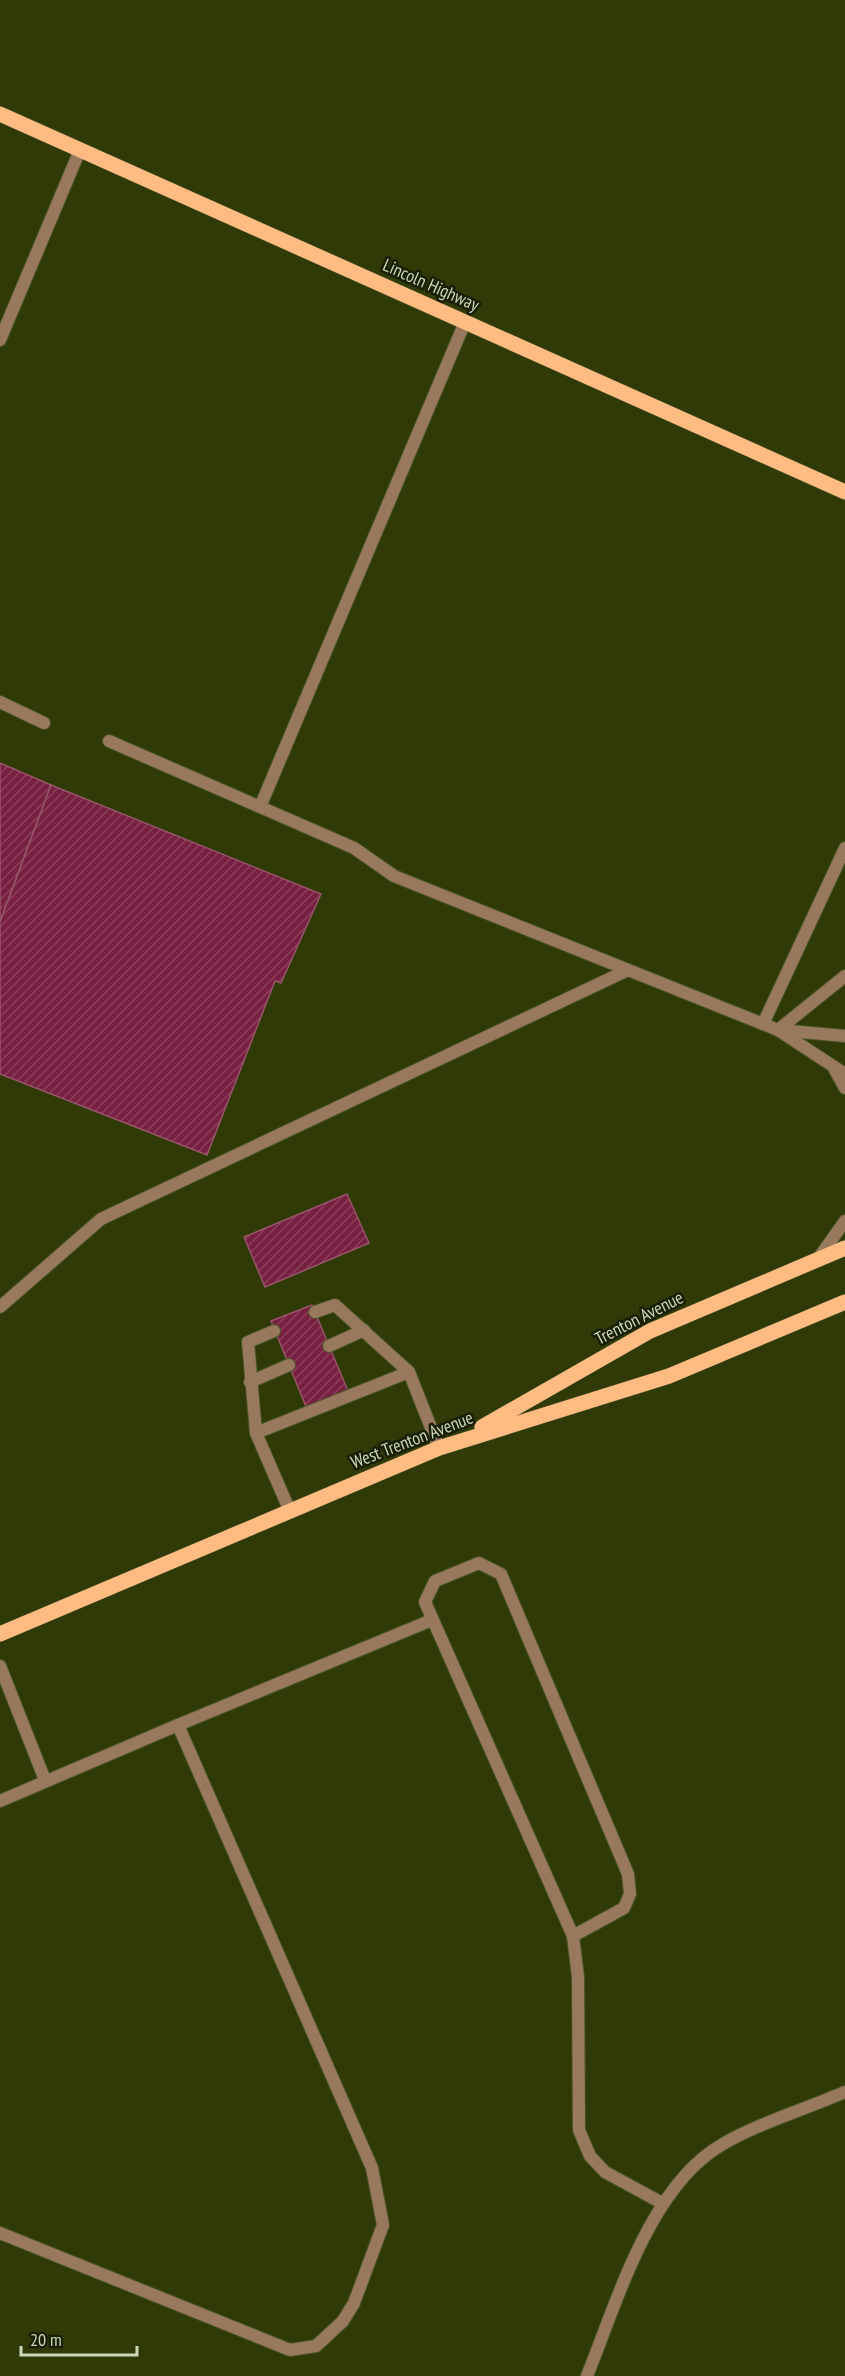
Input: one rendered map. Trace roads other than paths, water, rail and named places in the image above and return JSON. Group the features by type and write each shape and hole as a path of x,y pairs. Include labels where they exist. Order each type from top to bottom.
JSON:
{"main road":[{"name":"Lincoln Highway","path":"0,114 845,492"},
{"name":"Trenton Avenue","path":"458,1440 650,1331 845,1248"},
{"name":"West Trenton Avenue","path":"0,1634 290,1509 458,1440 669,1376 845,1302"}],"street":[{"path":"0,340 80,150"},
{"path":"260,807 465,322"},
{"path":"0,702 44,723"},
{"path":"110,741 354,848 394,876 778,1030 840,1072 845,1088"},
{"path":"763,1024 845,848"},
{"path":"0,1307 101,1219 628,970"},
{"path":"778,1030 845,976"},
{"path":"778,1030 845,1036"},
{"path":"817,1260 845,1221"},
{"path":"315,1312 335,1305 408,1372 439,1448"},
{"path":"329,1346 364,1330"},
{"path":"274,1331 248,1342 250,1382 256,1433 290,1509"},
{"path":"250,1382 289,1365"},
{"path":"256,1433 408,1372"},
{"path":"573,1936 624,1908 630,1894 628,1874 501,1574 479,1563 435,1581 425,1602 573,1936 578,1977 579,2130 590,2156 605,2172 662,2203"},
{"path":"1,1798 432,1620"},
{"path":"0,1666 45,1780"},
{"path":"0,2233 290,2350 316,2346 343,2321 354,2303 383,2224 372,2168 178,1725"},
{"path":"586,2376 640,2247 662,2203 692,2166 723,2144 845,2092"}]}
